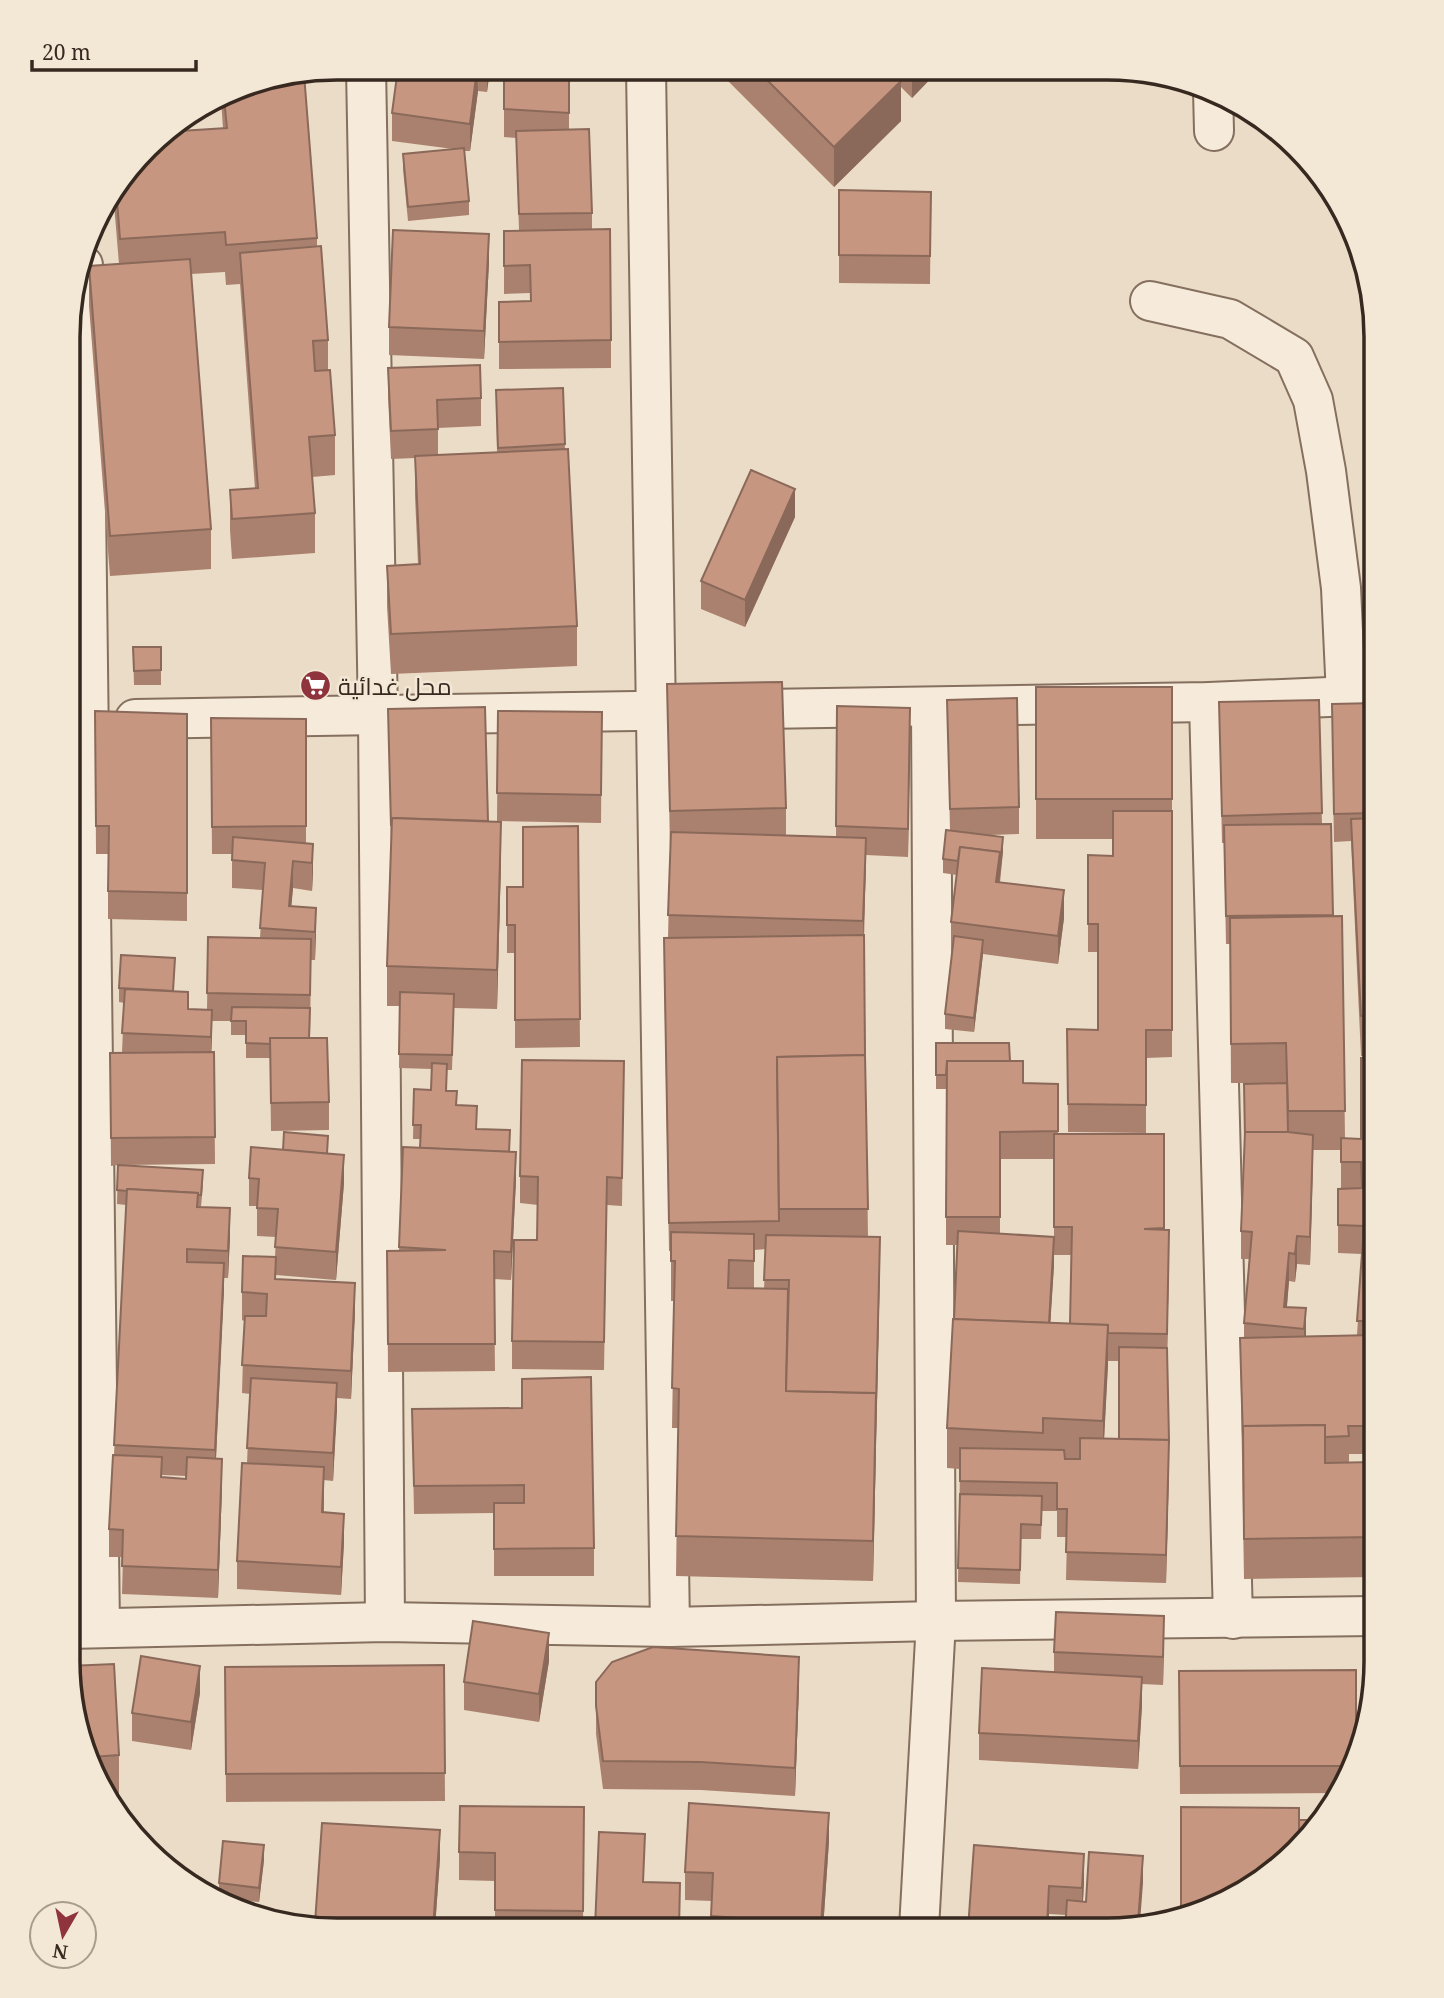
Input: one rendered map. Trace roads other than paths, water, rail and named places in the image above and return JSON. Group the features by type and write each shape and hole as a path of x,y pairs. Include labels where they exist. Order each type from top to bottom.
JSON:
{"street":[{"path":"366,80 378,716 385,1622"},
{"path":"646,80 670,1628"},
{"path":"1213,104 1214,131"},
{"path":"80,720 1209,702 1361,695 1341,588 1326,471 1313,400 1294,357 1230,319 1150,301"},
{"path":"83,306 80,720 84,1628 385,1622 670,1628 936,1621 1364,1616"},
{"path":"1209,702 1233,1619"},
{"path":"920,1918 936,1621 931,707"}],"place":[{"name":"محل غدائية","path":"315,685"}]}
